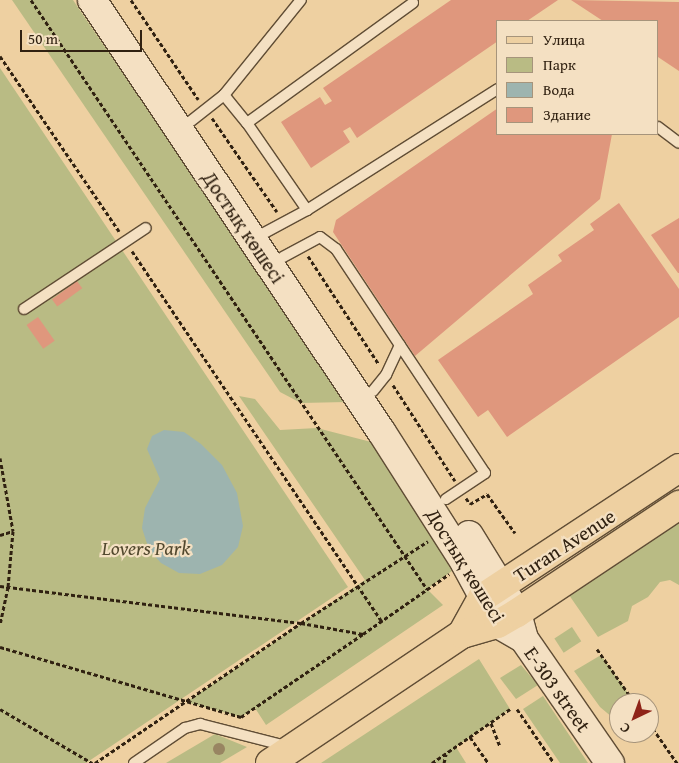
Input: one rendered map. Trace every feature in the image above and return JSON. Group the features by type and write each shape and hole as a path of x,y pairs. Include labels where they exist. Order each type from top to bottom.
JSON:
{"main road":[{"name":"Turan Avenue","path":"462,634 491,592 679,468"},
{"name":"Turan Avenue","path":"279,758 462,634 508,618 679,505"}],"street":[{"name":"Достық көшесі","path":"92,0 267,231 292,251 453,494 491,592"},
{"name":"Достық көшесі","path":"110,0 198,115 386,439 466,563 491,592 524,639"},
{"name":"E-303 street","path":"524,639 610,763"}],"lane":[{"path":"198,115 224,95 301,0"},
{"path":"247,123 413,3"},
{"path":"267,231 307,210 497,90"},
{"path":"224,95 247,123 307,210"},
{"path":"659,128 679,143"},
{"path":"24,309 146,228"},
{"path":"292,251 320,237 336,249 485,473 453,494"},
{"path":"379,383 400,345"},
{"path":"134,763 185,728 200,724 279,758"}],"path":[{"path":"31,0 427,589"},
{"path":"131,0 267,231"},
{"path":"0,56 382,621"},
{"path":"292,251 453,494 470,504 487,494 515,533"},
{"path":"0,458 13,531 8,588 0,625"},
{"path":"0,534 13,531"},
{"path":"0,709 94,763 358,584 434,536"},
{"path":"0,647 241,717 452,571"},
{"path":"0,586 301,623 363,634"},
{"path":"597,649 628,693"},
{"path":"517,708 554,763"},
{"path":"432,763 510,709"},
{"path":"491,723 500,746"},
{"path":"470,737 488,763"},
{"path":"659,737 677,763"},
{"path":"444,763 446,754"}],"green space":[{"path":"12,0 73,0 346,402 301,403 280,392"},
{"name":"Lovers Park","path":"0,68 348,587 86,763 0,763"},
{"path":"239,396 255,399 280,430 317,428 375,443 452,571 427,589 443,605 266,725 255,708 241,717 186,702 365,580"},
{"path":"679,522 679,585 670,580 660,582 648,597 632,606 628,621 598,637 569,595"},
{"path":"572,627 581,641 564,653 554,638"},
{"path":"601,655 628,693 609,693 609,715 600,707 574,671"},
{"path":"479,659 510,709 456,747 466,763 321,763"},
{"path":"521,665 538,685 516,699 500,678"},
{"path":"543,696 588,763 560,763 523,709"},
{"path":"215,734 247,747 220,763 166,763"}],"water":[{"path":"164,430 184,432 201,444 222,465 237,493 243,526 238,547 222,565 200,574 179,573 161,563 149,550 142,528 145,508 160,479 147,449 152,436"}],"building":[{"path":"451,0 558,0 528,20 497,20 497,42 357,138 350,127 343,131 350,142 311,168 281,122 320,97 325,105 332,101 323,88"},
{"path":"571,0 679,2 679,71 659,58 659,20 601,20"},
{"path":"497,109 497,135 612,135 600,199 415,356 333,232 336,220"},
{"path":"619,203 679,289 679,317 507,437 488,410 478,417 438,360 533,294 528,285 562,261 558,255 594,230 590,224"},
{"path":"679,218 679,273 678,273 651,235"},
{"path":"77,281 82,288 57,307 52,299"},
{"path":"38,317 55,341 43,349 27,325"}]}
